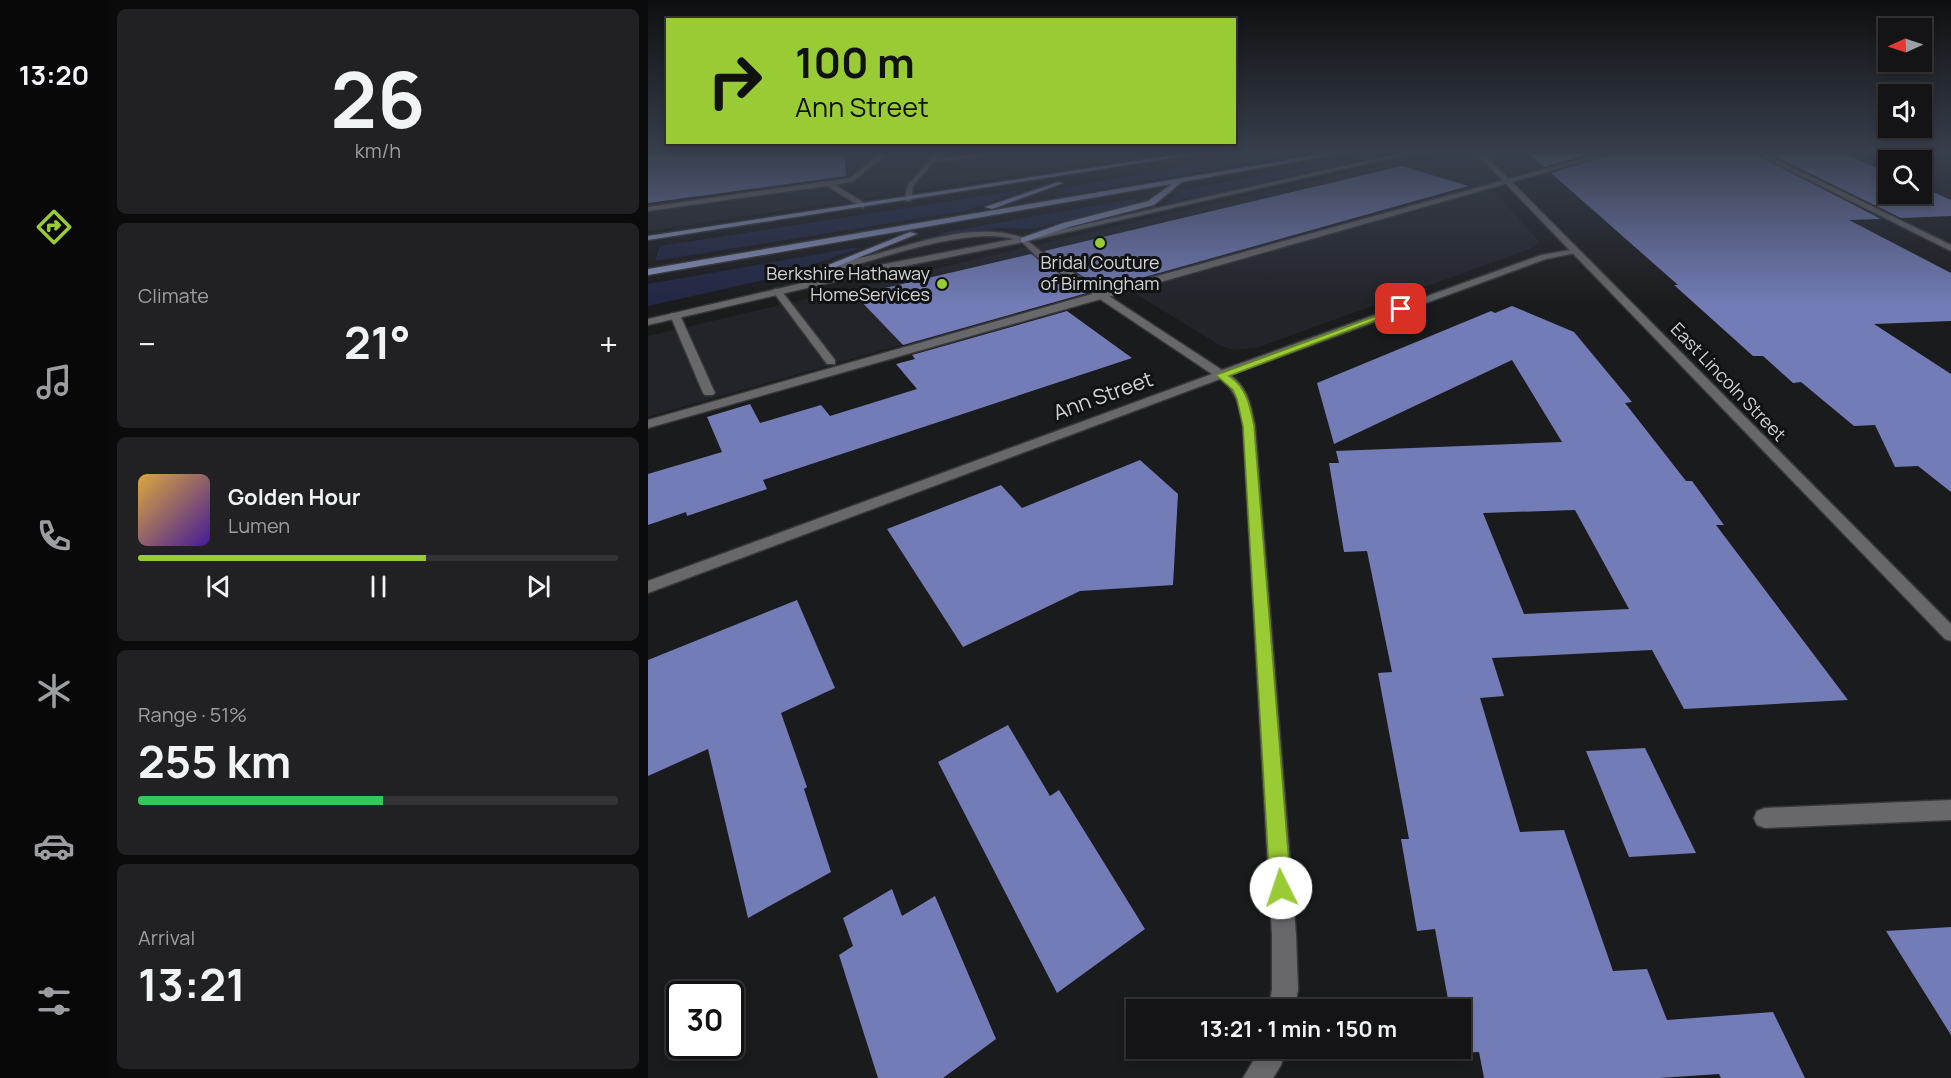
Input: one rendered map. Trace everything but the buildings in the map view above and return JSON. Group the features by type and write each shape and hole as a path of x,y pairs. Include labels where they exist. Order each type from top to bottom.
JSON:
{"main road":[{"path":"648,238 874,204"},
{"path":"810,274 942,223 998,204"},
{"path":"648,272 1048,204"},
{"path":"1024,240 1066,225 1146,204"}],"street":[{"path":"648,209 682,204"},
{"path":"648,322 880,268 1024,240 1183,204"},
{"path":"648,424 1426,204"},
{"name":"East Lincoln Street","path":"1529,204 1951,635"},
{"path":"1862,204 1951,248"},
{"path":"648,312 965,237 999,233 1016,235 1040,255 1235,384 1243,399 1250,437 1284,935 1283,999"},
{"name":"Ann Street","path":"648,587 1544,257 1576,252"},
{"path":"777,291 831,362"},
{"path":"675,315 709,393"},
{"path":"1765,818 1951,810"},
{"path":"1257,1078 1269,1059"}],"shaded area":[{"path":"648,204 824,204 648,231"},
{"path":"929,204 984,204 965,211 655,261 660,246"},
{"path":"1102,204 1131,204 1033,229 999,228 928,239 946,232"},
{"path":"1211,204 1506,204 1539,242 1535,247 1256,348 1233,350 1221,346 1118,283 648,417 648,336"},
{"path":"861,248 769,279 648,306 648,284"}],"place":[{"name":"Bridal Couture of Birmingham","path":"1100,243"},
{"name":"Berkshire Hathaway HomeServices","path":"942,284"}],"route":[{"path":"1281,888 1249,426 1243,399 1235,384 1221,375 1401,309"}]}
